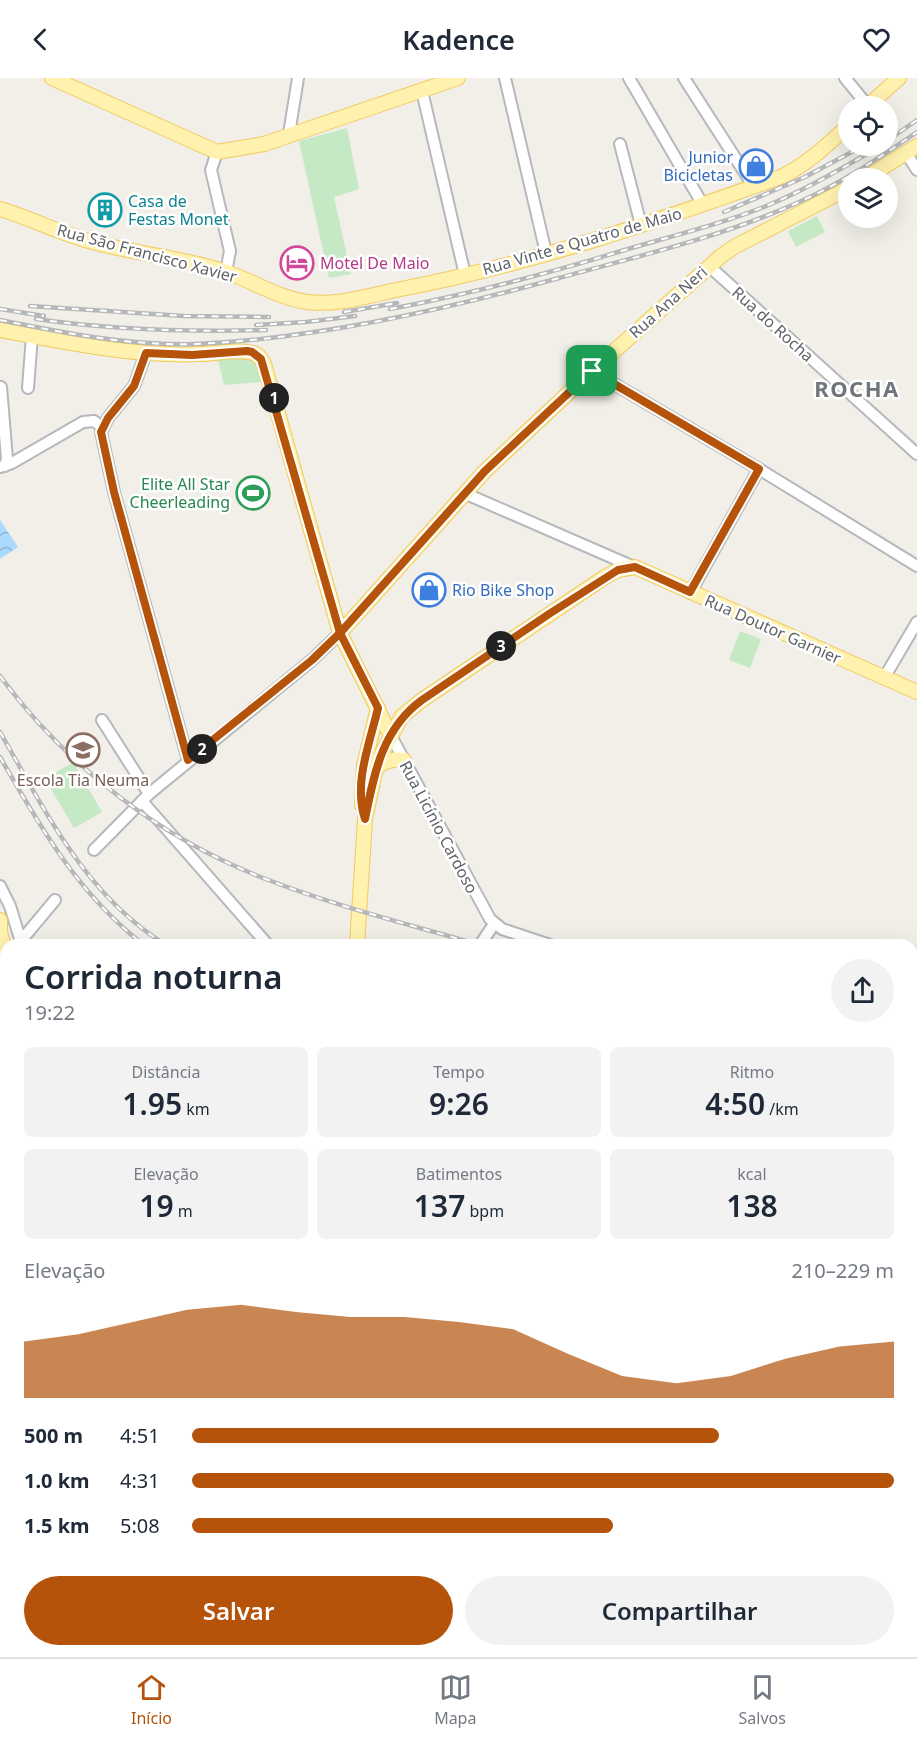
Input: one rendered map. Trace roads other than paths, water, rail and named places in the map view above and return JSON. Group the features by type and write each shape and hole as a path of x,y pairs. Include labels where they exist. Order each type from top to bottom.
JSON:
{"main road":[{"path":"52,78 217,152 249,148 458,78"},
{"path":"879,96 899,78"},
{"name":"Rua Vinte e Quatro de Maio","path":"294,299 320,302 346,299 465,275 641,225 754,187 796,170 838,135"},
{"path":"882,168 912,150"},
{"name":"Rua Ana Neri","path":"340,633 464,493 500,456 709,266 734,247 838,194"},
{"name":"Rua São Francisco Xavier","path":"0,209 91,242 226,272 294,299"},
{"path":"0,330 82,345 146,353"},
{"name":"Rua Licínio Cardoso","path":"146,353 192,355 247,351 258,355 264,364 340,633 391,736"},
{"path":"357,939 365,824 376,768 402,716 431,694 605,578 618,570 635,567"},
{"name":"Rua Doutor Garnier","path":"635,567 917,692"},
{"path":"365,824 362,803 364,765 378,708 402,716"},
{"path":"376,768 393,759 404,760"},
{"path":"0,920 2,939"}],"street":[{"path":"289,134 298,78"},
{"path":"505,78 546,253"},
{"path":"629,78 703,205"},
{"path":"684,78 754,187"},
{"path":"845,78 860,96"},
{"path":"422,91 465,275"},
{"path":"620,144 641,225"},
{"path":"912,150 917,170"},
{"path":"217,152 211,170 230,251 226,272"},
{"name":"Rua do Rocha","path":"709,266 917,454"},
{"path":"28,388 32,336"},
{"path":"146,353 134,386 102,427 103,448 188,760"},
{"path":"592,371 759,469 917,566"},
{"path":"1,387 7,459 2,467"},
{"path":"2,467 83,422 94,421 102,427"},
{"path":"690,592 759,469"},
{"name":"Rua Doutor Garnier","path":"464,493 635,567"},
{"path":"884,678 917,622"},
{"path":"94,850 145,797 312,660 340,633"},
{"path":"102,720 145,797 263,939"},
{"name":"Rua Licínio Cardoso","path":"391,736 484,910 494,924"},
{"path":"0,886 10,906 20,939"},
{"path":"25,939 55,900"},
{"path":"484,939 494,924 530,939"},
{"path":"480,939 486,935"}],"water":[{"path":"0,520 18,547 0,559"}],"railway":[{"path":"898,133 917,120"},
{"path":"0,320 97,338 146,343 195,344 286,336 425,312 680,245 739,226 829,188 917,132"},
{"path":"724,212 805,177 844,156"},
{"path":"390,309 540,275 736,217 799,191 863,156"},
{"path":"344,312 397,303"},
{"path":"30,306 184,316 269,317"},
{"path":"0,309 44,316"},
{"path":"256,325 355,316"},
{"path":"36,319 93,326 151,329 266,330"},
{"path":"0,676 27,710 87,771 156,823 193,845 271,881 323,899 459,939"},
{"path":"0,732 51,821 90,877 112,902 137,925 157,939"},
{"path":"0,757 46,834 80,882 99,904 137,939"}],"place":[{"name":"Junior Bicicletas","path":"756,166"},
{"name":"Casa de Festas Monet","path":"105,210"},
{"name":"Motel De Maio","path":"297,263"},
{"name":"Elite All Star Cheerleading","path":"253,493"},
{"name":"Rio Bike Shop","path":"429,590"},
{"name":"Escola Tia Neuma","path":"83,750"}],"district":[{"name":"ROCHA","path":"857,388"}]}
